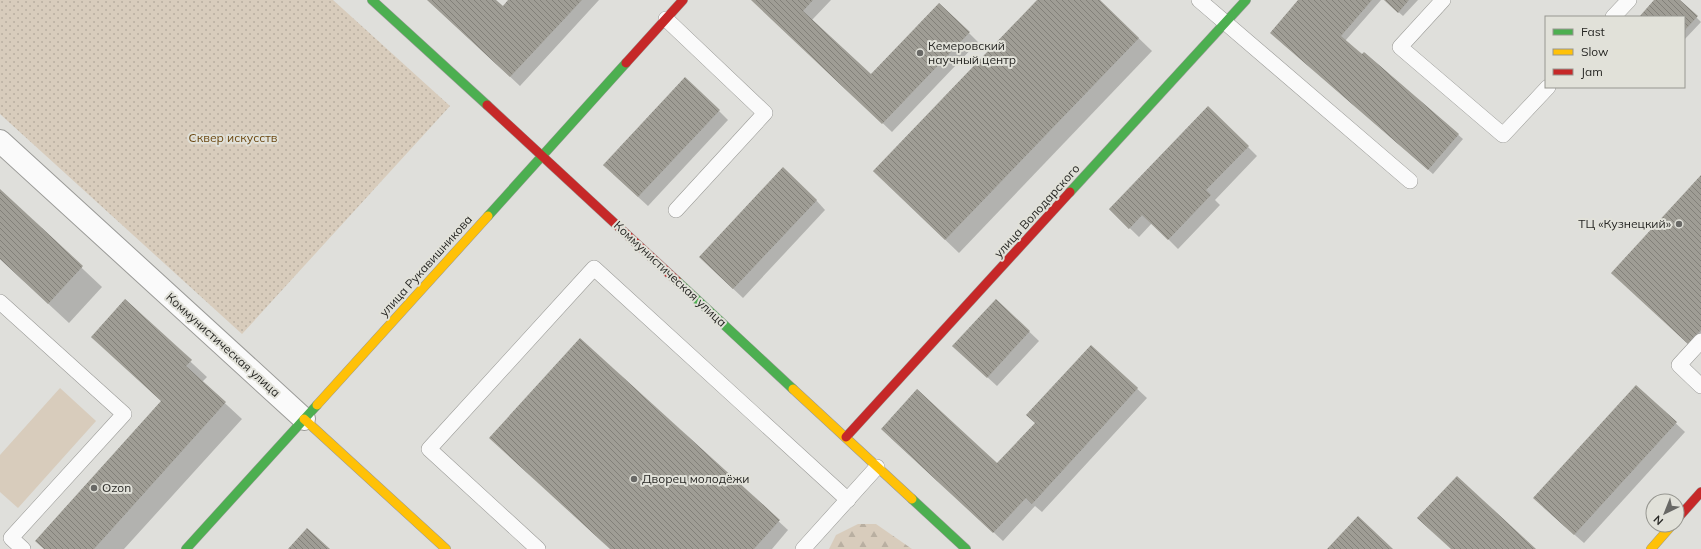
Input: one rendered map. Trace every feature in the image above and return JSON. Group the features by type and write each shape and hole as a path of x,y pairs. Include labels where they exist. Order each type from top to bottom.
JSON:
{"street":[{"name":"Коммунистическая улица","path":"372,0 542,155 966,549"},
{"name":"улица Рукавишникова","path":"186,549 683,0"},
{"name":"улица Володарского","path":"846,437 1246,0"},
{"name":"Коммунистическая улица","path":"0,141 446,549"},
{"path":"1685,511 1700,495"},
{"path":"1651,549 1665,533"}],"lane":[{"path":"1199,0 1225,24 1410,181"},
{"path":"1443,0 1400,47 1502,135 1547,88"},
{"path":"1614,16 1629,0"},
{"path":"666,19 765,113 676,210"},
{"path":"538,549 429,449 594,268 848,500"},
{"path":"0,302 124,414 11,538 23,549"},
{"path":"1701,342 1679,365 1701,386"},
{"path":"803,549 878,467"}],"green space":[{"name":"Сквер искусств","path":"0,0 333,0 450,106 242,334 0,114"},
{"path":"60,388 96,421 18,508 0,492 0,455"},
{"path":"858,524 876,524 912,549 829,549 836,535"}],"building":[{"path":"427,0 496,0 503,6 508,0 582,0 510,77"},
{"name":"Кемеровский научный центр","path":"751,0 813,0 803,11 871,74 939,3 970,32 882,124"},
{"path":"1037,0 1100,0 1139,38 945,240 873,171"},
{"path":"1298,0 1372,0 1341,36 1362,54 1364,52 1459,134 1428,170 1270,33"},
{"path":"1384,0 1409,0 1398,13"},
{"path":"1654,0 1680,0 1698,16 1685,30 1685,16 1640,16"},
{"path":"685,77 720,110 638,197 603,165"},
{"path":"1208,106 1249,146 1206,190 1211,195 1168,240 1142,215 1129,229 1109,209"},
{"path":"783,167 817,200 733,289 699,257"},
{"name":"ТЦ «Кузнецкий»","path":"1701,175 1701,330 1688,344 1611,273"},
{"path":"0,189 83,266 48,304 0,259"},
{"path":"125,299 192,360 186,366 226,402 94,549 44,549 35,541 161,401 91,337"},
{"path":"996,299 1030,331 987,378 952,346"},
{"name":"Дворец молодёжи","path":"580,338 780,520 754,549 610,549 489,438"},
{"path":"1091,345 1138,388 1032,504 1026,498 993,533 881,429 917,389 997,463 1035,423 1026,415"},
{"path":"1636,385 1677,422 1574,535 1533,498"},
{"path":"1457,476 1536,549 1451,549 1417,518"},
{"path":"1358,516 1393,549 1327,549"},
{"path":"307,528 330,549 288,549"}],"traffic: fast":[{"path":"372,0 487,105"},
{"path":"1070,192 1246,0"},
{"path":"488,216 626,63"},
{"path":"677,281 793,389"},
{"path":"186,549 317,405"},
{"path":"912,499 966,549"}],"traffic: slow":[{"path":"317,405 488,216"},
{"path":"793,389 912,499"},
{"path":"304,419 446,549"},
{"path":"1651,549 1665,533"}],"traffic: jam":[{"path":"626,63 683,0"},
{"path":"487,105 677,281"},
{"path":"846,437 1070,192"},
{"path":"1685,510 1701,492"}],"place":[{"name":"Кемеровский научный центр","path":"920,53"},
{"name":"ТЦ «Кузнецкий»","path":"1679,224"},
{"name":"Дворец молодёжи","path":"634,479"},
{"name":"Ozon","path":"94,488"}]}
